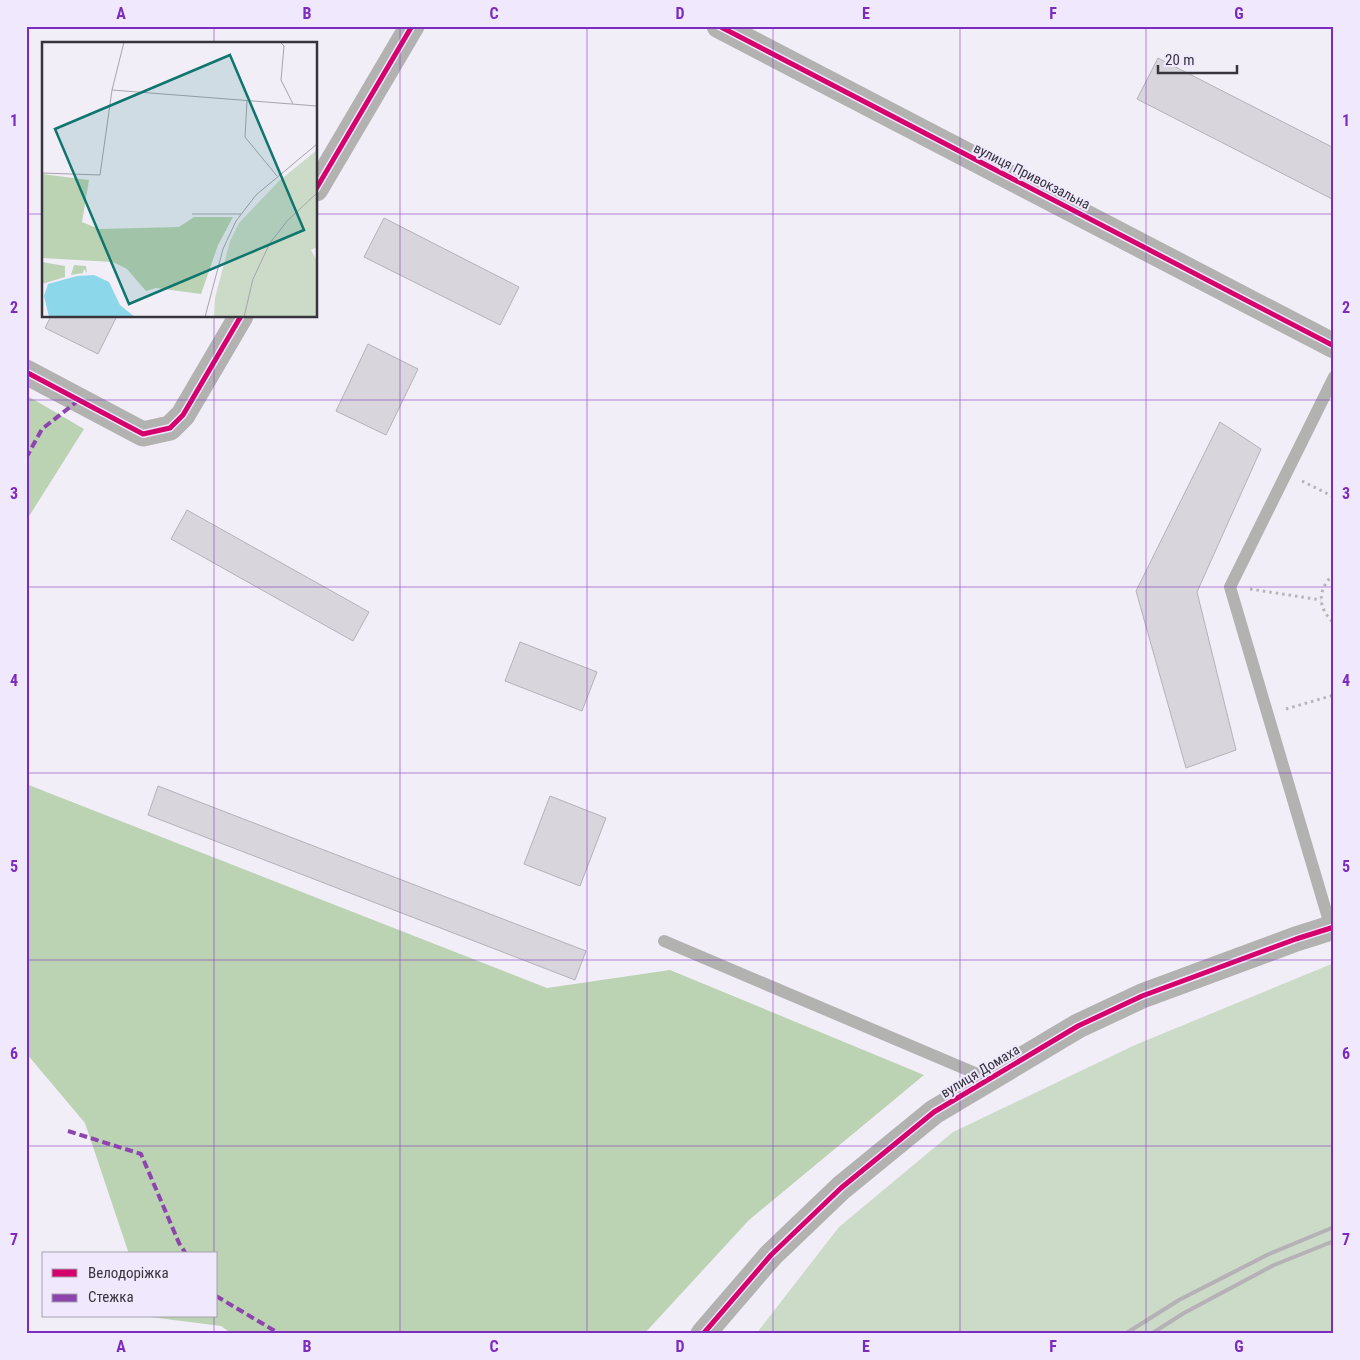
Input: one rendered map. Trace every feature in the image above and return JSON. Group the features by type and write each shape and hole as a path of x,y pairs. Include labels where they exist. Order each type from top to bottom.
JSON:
{"street":[{"path":"318,185 412,26"},
{"name":"вулиця Привокзальна","path":"719,26 1334,346"},
{"path":"26,372 143,434 170,428 183,415 240,318"},
{"name":"вулиця Домаха","path":"704,1334 771,1255 840,1188 934,1112 1078,1026 1142,996 1296,939 1332,928"}],"lane":[{"path":"1332,928 1230,587 1334,377"},
{"path":"664,941 989,1079"}],"path":[{"path":"1286,473 1334,497"},
{"path":"1334,574 1321,591 1323,610 1334,623"},
{"path":"1230,587 1321,600"},
{"path":"1268,715 1334,695"}],"green space":[{"path":"26,395 84,429 26,521"},
{"path":"26,784 547,988 670,970 924,1075 749,1220 644,1334 232,1334 221,1326 158,1318 218,1318 218,1252 128,1252 85,1123 26,1053"},
{"path":"1334,963 1334,1334 756,1334 839,1227 953,1132 1135,1045"}],"building":[{"path":"1158,58 1334,148 1334,200 1137,99"},
{"path":"384,218 519,287 500,325 364,257"},
{"path":"50,318 116,318 98,354 45,328"},
{"path":"368,344 418,369 386,435 336,411"},
{"path":"1220,422 1261,449 1197,592 1236,750 1186,768 1136,591"},
{"path":"187,510 369,612 353,641 171,539"},
{"path":"520,642 597,672 582,711 505,681"},
{"path":"158,786 586,951 575,980 148,815"},
{"path":"550,796 606,818 580,886 524,864"}],"railway":[{"path":"1125,1334 1179,1300 1269,1254 1334,1227"},
{"path":"1151,1334 1184,1313 1274,1265 1334,1241"}],"marked path":[{"path":"26,458 42,429 79,400"},
{"path":"68,1131 141,1154 179,1243 185,1252"},
{"path":"218,1297 280,1334"}],"cycle path":[{"path":"318,186 412,26"},
{"path":"719,26 1334,346"},
{"path":"26,372 143,434 170,428 183,415 240,318"},
{"path":"703,1334 771,1255 841,1188 934,1112 1078,1026 1142,996 1296,939 1334,927"}]}
